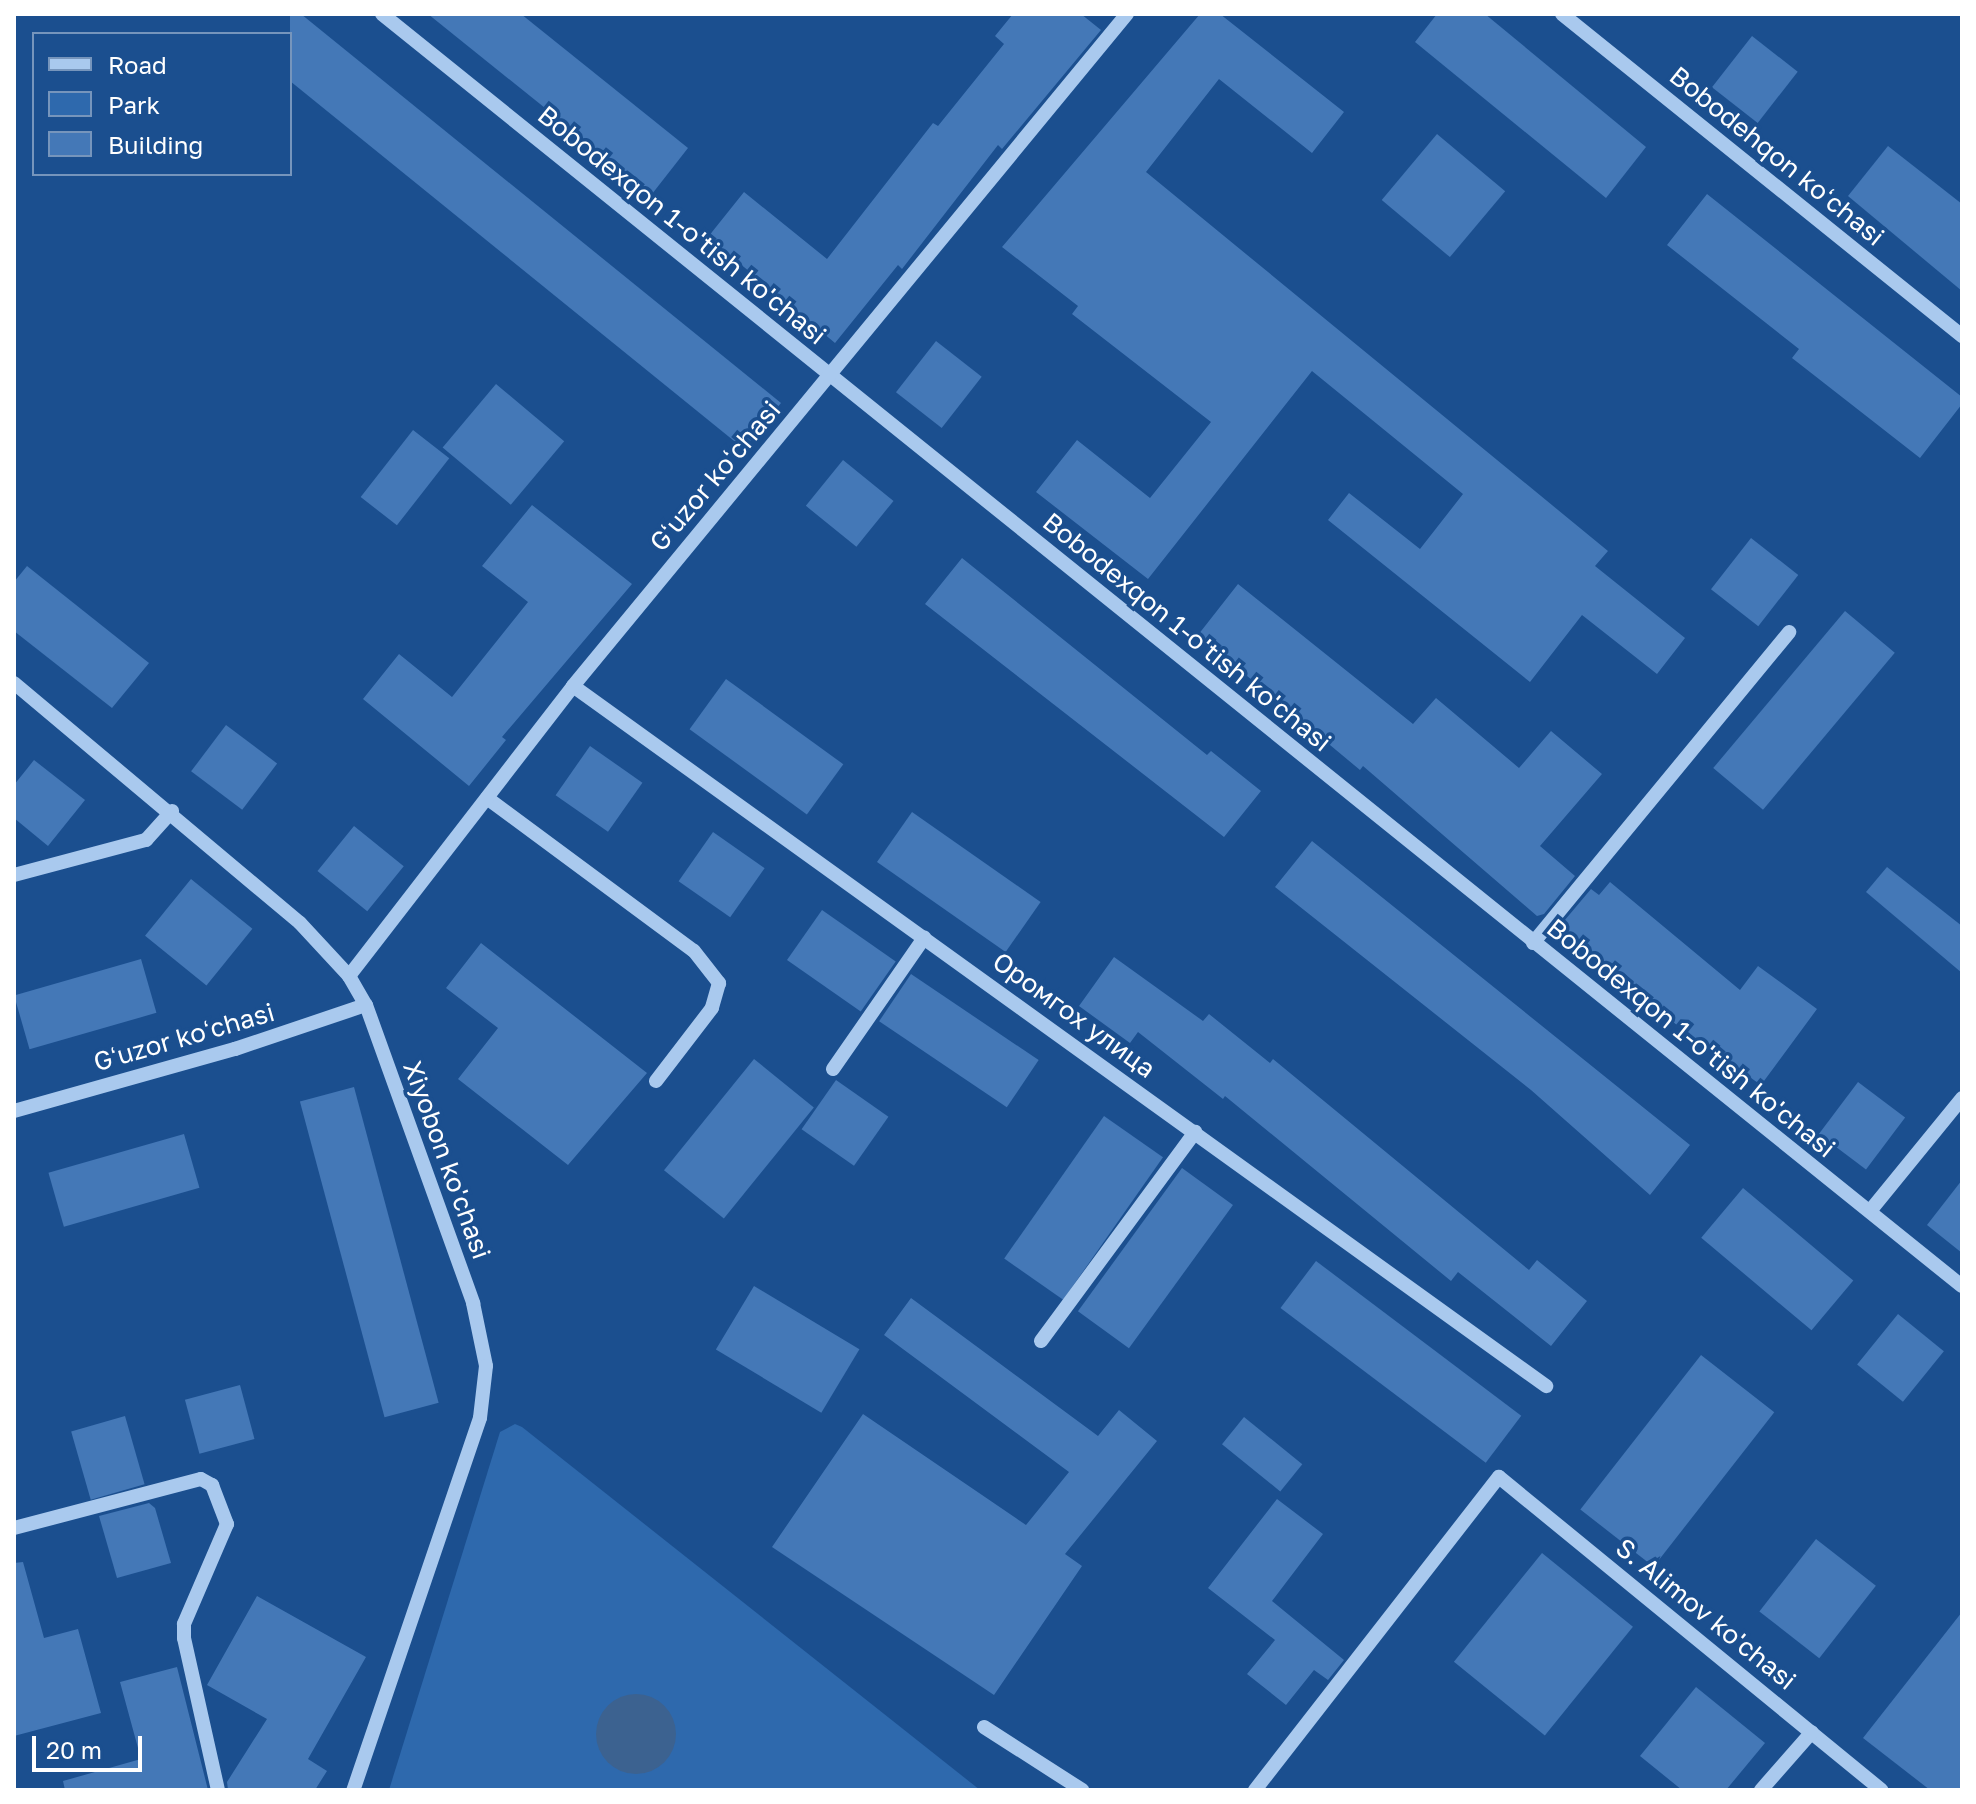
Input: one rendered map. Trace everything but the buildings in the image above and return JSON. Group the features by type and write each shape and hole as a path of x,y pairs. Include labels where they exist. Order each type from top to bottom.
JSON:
{"street":[{"name":"Bobodexqon 1-o'tish ko'chasi","path":"382,14 1962,1286"},
{"name":"Gʻuzor koʻchasi","path":"349,976 573,686 1127,14"},
{"name":"Bobodehqon koʻchasi","path":"1562,14 1962,336"},
{"path":"1533,943 1789,632"},
{"name":"Xiyobon ko'chasi","path":"14,683 172,811 300,923 349,976 366,1005 473,1303 486,1366 470,1456 353,1790"},
{"name":"Оромгох улица","path":"573,686 1546,1386"},
{"path":"487,798 694,951 719,983 712,1008 656,1081"},
{"path":"14,875 146,840 172,811"},
{"path":"833,1069 924,938"},
{"name":"Gʻuzor koʻchasi","path":"14,1111 235,1049 366,1005"},
{"path":"1870,1211 1962,1098"},
{"path":"1041,1341 1195,1132"},
{"name":"S. Alimov ko'chasi","path":"1255,1790 1499,1477 1881,1790"},
{"path":"14,1528 201,1479 212,1485 227,1524 184,1624 184,1638 218,1790"},
{"path":"984,1727 1082,1790"},
{"path":"1761,1790 1812,1732"}],"green space":[{"path":"515,1424 980,1790 389,1790 500,1432"}],"shaded area":[{"path":"636,1694 651,1697 664,1706 673,1719 676,1734 673,1749 664,1762 651,1771 636,1774 621,1771 608,1762 599,1749 596,1734 599,1719 608,1706 621,1697"}]}
